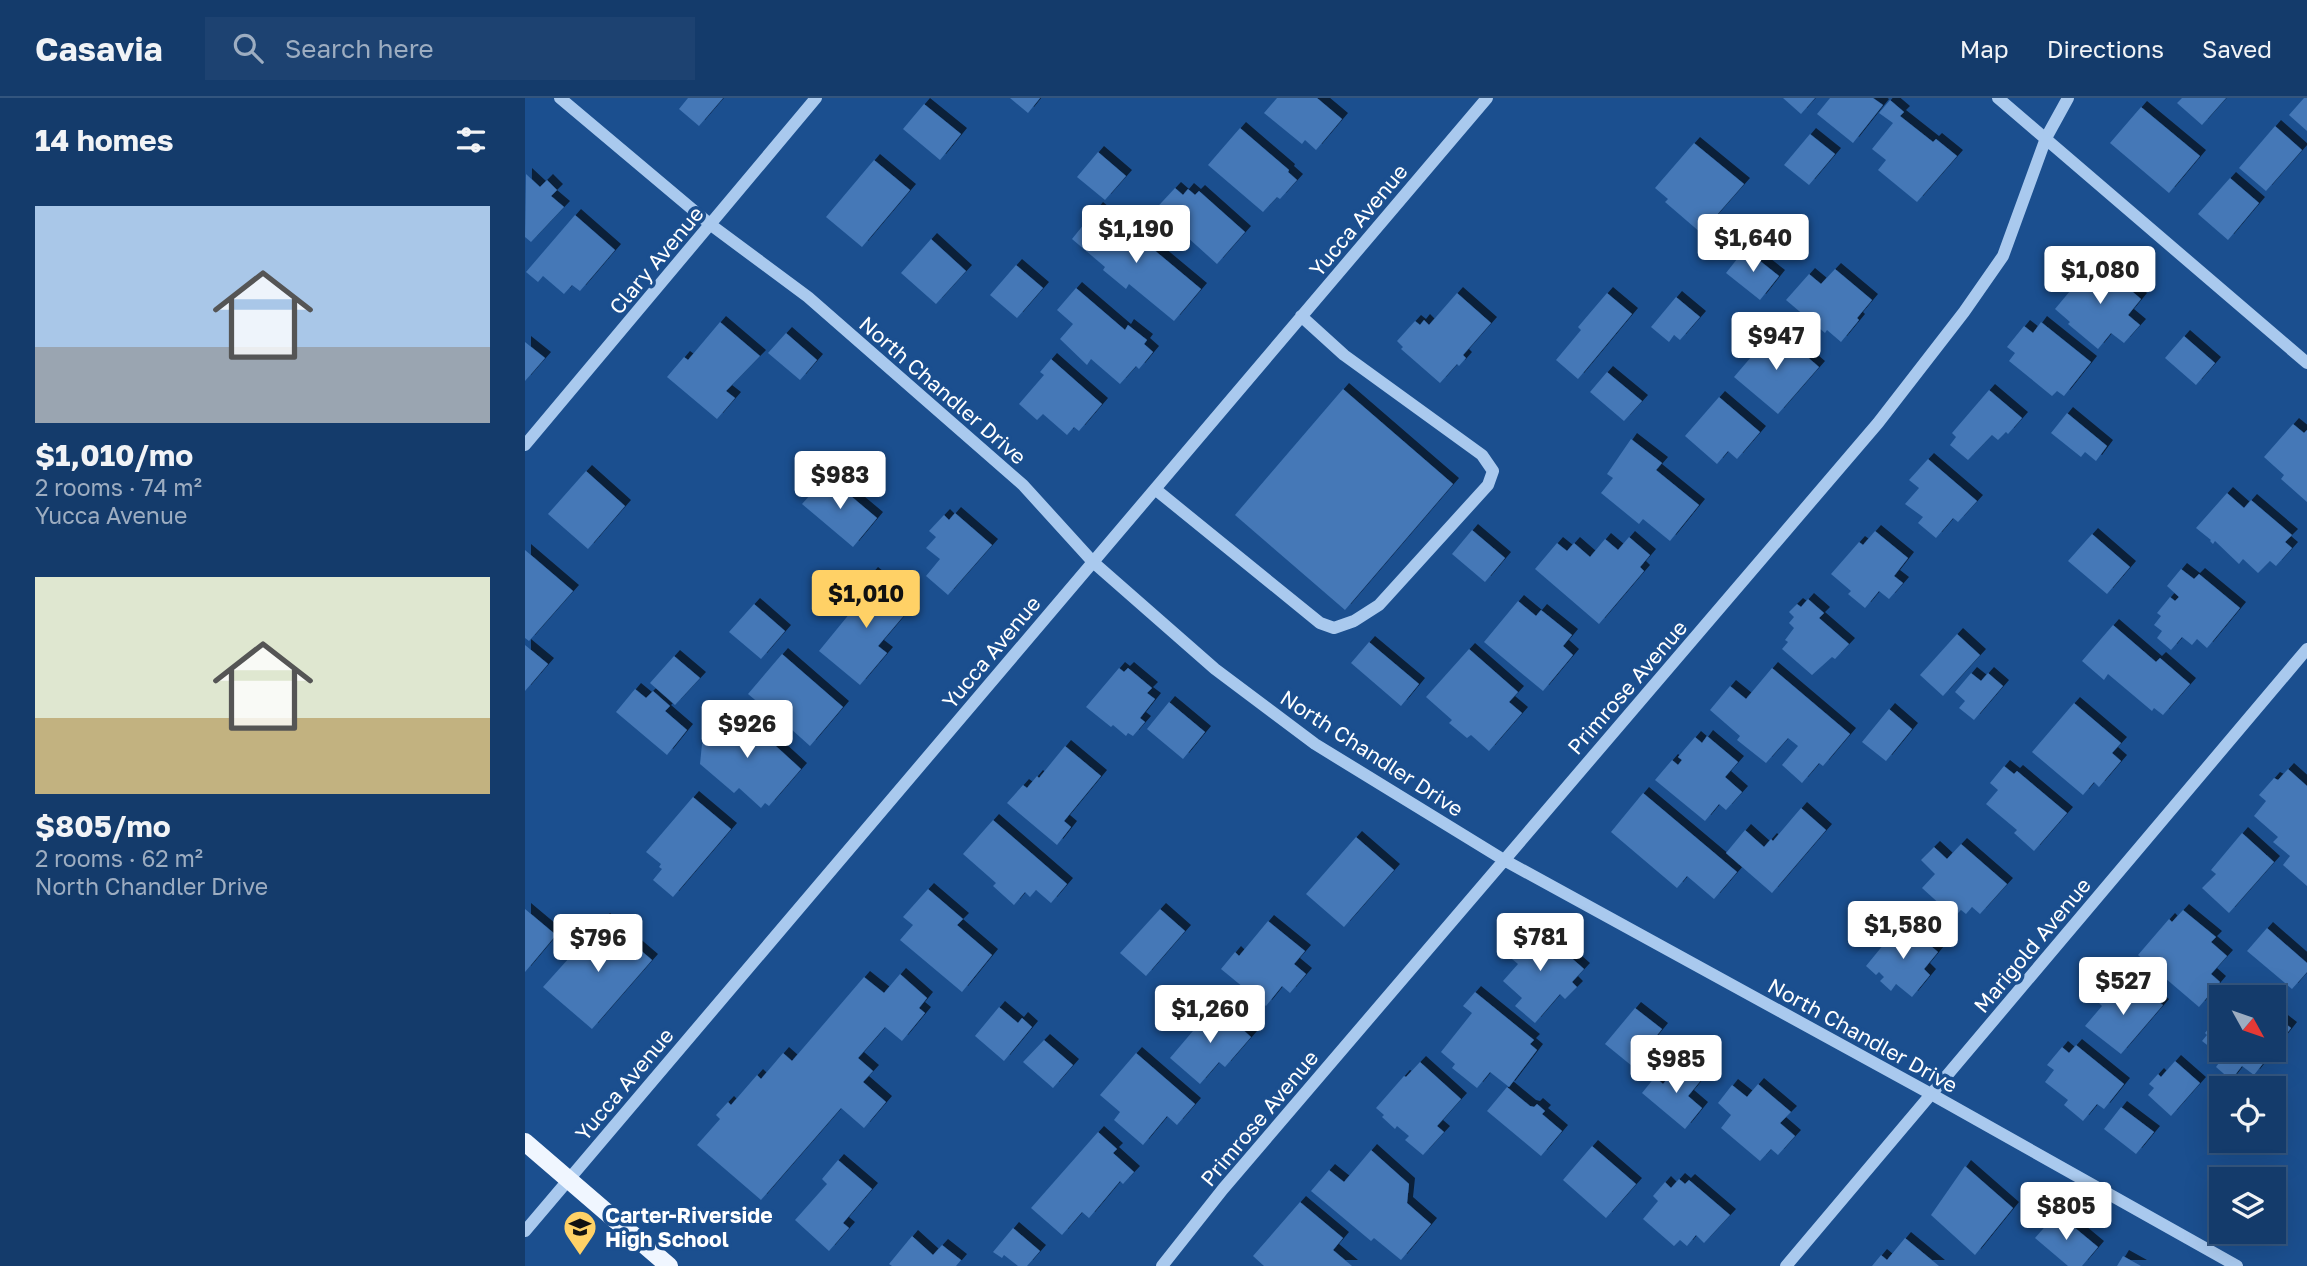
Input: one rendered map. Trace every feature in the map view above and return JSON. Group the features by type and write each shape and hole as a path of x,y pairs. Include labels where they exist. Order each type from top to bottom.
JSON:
{"main road":[{"path":"525,1142 669,1266"}],"street":[{"name":"North Chandler Drive","path":"560,98 711,225 808,298 1023,485 1093,562 1215,669 1315,744 1504,860 1931,1094 2237,1266"},
{"name":"Clary Avenue","path":"525,445 816,98"},
{"name":"Yucca Avenue","path":"525,1231 1487,98"},
{"path":"1999,98 2307,363"},
{"name":"Primrose Avenue","path":"1162,1266 1223,1189 1878,423 1964,312 2003,256 2046,138 2068,98"},
{"path":"1155,489 1319,623 1334,628 1354,621 1379,605 1488,485 1493,471 1482,455 1344,355 1301,316"},
{"name":"Marigold Avenue","path":"1786,1266 2307,649"}],"building":[{"path":"688,98 723,98 699,126 679,109"},
{"path":"1010,98 1040,98 1028,113"},
{"path":"1277,98 1317,98 1342,119 1316,150 1305,140 1302,144 1264,113"},
{"path":"1783,98 1815,98 1801,114"},
{"path":"1830,98 1873,98 1883,105 1853,143 1817,114"},
{"path":"2182,98 2226,98 2202,125 2177,103"},
{"path":"2307,98 2307,131 2289,115"},
{"path":"1890,100 1904,112 1900,116 1933,142 1936,139 1957,156 1917,202 1878,170 1886,160 1872,149 1893,123 1879,113"},
{"path":"924,104 961,134 940,160 903,129"},
{"path":"2141,107 2200,156 2169,193 2110,143"},
{"path":"2275,126 2302,150 2266,191 2239,168"},
{"path":"1240,128 1297,180 1280,199 1277,197 1263,212 1208,165"},
{"path":"1810,134 1835,154 1809,185 1784,165"},
{"path":"1694,143 1744,184 1701,233 1665,202 1668,199 1655,188"},
{"path":"1098,152 1126,176 1105,200 1077,177"},
{"path":"874,160 910,190 862,247 826,217"},
{"path":"526,174 540,187 547,180 557,190 551,196 564,207 531,242 525,237"},
{"path":"2230,178 2259,203 2228,240 2198,214"},
{"path":"1175,188 1183,195 1188,189 1195,195 1199,191 1245,232 1217,264 1186,236 1179,243 1149,216"},
{"path":"1097,208 1132,237 1135,234 1201,289 1174,321 1129,284 1126,289 1072,239"},
{"path":"575,215 615,250 580,291 572,285 564,294 543,276 538,282 526,272"},
{"path":"931,239 966,271 936,304 901,273"},
{"path":"1745,249 1779,276 1760,300 1726,273"},
{"path":"2097,257 2141,299 2128,315 2140,325 2124,343 2111,333 2098,349 2068,324 2070,322 2055,309 2070,291 2067,288 2075,279 2077,281"},
{"path":"1016,265 1043,288 1017,318 990,295"},
{"path":"1835,269 1872,300 1841,342 1827,330 1825,333 1786,300 1809,274 1821,284"},
{"path":"1076,288 1125,330 1128,325 1147,340 1144,344 1153,352 1139,369 1136,366 1120,384 1091,359 1087,365 1060,339 1073,324 1057,310"},
{"path":"1457,293 1491,323 1463,355 1466,358 1440,383 1401,349 1403,347 1397,341 1415,321 1420,325 1424,320 1429,325"},
{"path":"1607,293 1632,314 1578,379 1556,360 1581,330 1578,327"},
{"path":"1676,297 1700,317 1680,340 1674,335 1669,342 1651,327"},
{"path":"720,322 760,356 726,391 735,398 717,419 667,377 684,357 688,360"},
{"path":"2041,322 2091,362 2064,396 2057,391 2052,396 2009,361 2015,353 2007,347 2024,326 2033,333"},
{"path":"1775,329 1819,367 1778,414 1734,377"},
{"path":"786,333 817,360 800,380 768,353"},
{"path":"2184,336 2215,363 2196,385 2165,358"},
{"path":"525,342 545,358 525,381"},
{"path":"1051,359 1102,404 1079,431 1074,427 1067,435 1043,414 1037,420 1019,404 1044,375 1040,372"},
{"path":"1607,372 1642,401 1624,421 1590,392"},
{"path":"1343,389 1453,484 1345,610 1235,515"},
{"path":"1989,390 2022,418 2008,434 2006,432 1998,440 1992,435 1968,460 1950,445 1956,437 1952,433"},
{"path":"1719,397 1760,432 1737,459 1728,451 1717,464 1685,436"},
{"path":"2067,413 2107,446 2096,461 2085,452 2081,457 2051,433"},
{"path":"2293,424 2304,433 2307,430 2307,502 2281,479 2284,475 2264,457"},
{"path":"1631,439 1662,463 1656,470 1699,505 1670,541 1643,519 1639,524 1601,493 1613,478 1607,474"},
{"path":"1928,459 1977,501 1958,522 1953,518 1936,538 1918,523 1923,517 1905,504 1919,488 1909,480"},
{"path":"586,471 625,506 588,549 548,514"},
{"path":"827,476 877,518 853,547 802,504"},
{"path":"2227,493 2244,508 2251,500 2292,535 2285,542 2292,548 2276,566 2270,561 2258,573 2243,559 2239,564 2215,541 2213,544 2196,528"},
{"path":"955,513 992,545 948,595 926,576 940,559 926,548 936,537 929,531 944,515 949,520"},
{"path":"1472,530 1505,558 1485,582 1452,554"},
{"path":"1875,531 1908,558 1894,576 1903,583 1889,599 1879,591 1865,608 1848,594 1851,591 1831,574 1859,542 1863,545"},
{"path":"2092,534 2130,567 2107,594 2068,561"},
{"path":"1629,537 1650,555 1640,567 1644,571 1599,624 1535,569 1557,543 1567,551 1574,543 1590,557 1605,539 1618,550"},
{"path":"525,550 573,591 529,641 525,638"},
{"path":"2181,569 2194,579 2199,574 2240,608 2207,648 2197,639 2192,645 2182,637 2171,650 2157,638 2162,631 2154,625 2161,616 2157,613 2170,597 2175,601 2179,597 2167,586"},
{"path":"872,573 912,606 878,646 887,653 860,685 819,651 864,596 857,590"},
{"path":"1808,599 1824,613 1819,618 1849,644 1835,659 1832,657 1812,675 1782,649 1794,628 1789,623 1794,617 1789,612 1797,604 1801,607"},
{"path":"1518,601 1536,616 1541,610 1572,635 1563,646 1573,655 1543,691 1484,642"},
{"path":"754,604 785,631 761,659 729,632"},
{"path":"2113,625 2156,662 2160,658 2190,684 2163,715 2154,708 2152,711 2108,674 2104,680 2082,661"},
{"path":"1957,634 1980,655 1943,696 1920,675"},
{"path":"1369,642 1419,684 1401,706 1351,663"},
{"path":"525,645 548,664 525,691"},
{"path":"1469,649 1518,692 1509,702 1522,713 1489,751 1471,735 1467,738 1449,723 1452,720 1426,697"},
{"path":"782,654 843,707 810,746 791,729 787,734 777,724 780,721 748,694"},
{"path":"674,656 700,678 675,705 650,683"},
{"path":"1119,668 1124,672 1128,668 1152,688 1147,693 1155,699 1140,718 1145,722 1133,736 1128,733 1126,736 1113,725 1111,727 1086,707"},
{"path":"1772,668 1850,734 1823,766 1819,763 1802,783 1782,765 1798,746 1788,738 1766,763 1737,740 1740,736 1710,710 1730,686 1746,699"},
{"path":"1971,673 1981,681 1988,673 2003,686 1974,720 1959,708 1965,701 1955,692"},
{"path":"635,689 646,698 653,691 670,706 665,711 687,730 667,755 616,712"},
{"path":"1169,702 1205,732 1183,759 1147,729"},
{"path":"2074,703 2121,743 2112,753 2121,761 2099,787 2094,782 2083,795 2032,752"},
{"path":"734,708 801,769 769,806 765,803 761,808 739,788 734,793 700,764 702,744"},
{"path":"1889,709 1912,729 1886,761 1862,742"},
{"path":"1707,736 1738,762 1725,777 1742,792 1726,810 1719,804 1705,821 1655,780 1672,760 1678,765 1682,760 1678,757 1695,737 1702,743"},
{"path":"1065,746 1101,776 1064,821 1071,827 1057,845 1007,803 1023,785 1027,788 1037,776 1039,778"},
{"path":"2004,766 2014,774 2017,771 2067,813 2034,851 2014,833 2017,830 1986,804 1998,790 1990,783"},
{"path":"2288,769 2307,786 2307,886 2283,865 2290,856 2273,842 2278,837 2254,816 2266,801 2259,795 2274,778 2278,780"},
{"path":"1643,793 1737,872 1714,899 1687,876 1677,888 1611,832"},
{"path":"693,797 731,829 673,897 653,880 662,869 659,867 661,864 646,852"},
{"path":"1801,808 1826,830 1772,893 1726,853 1745,830 1764,847 1771,839 1773,841"},
{"path":"993,820 1067,884 1051,903 1036,890 1030,897 1025,892 1014,905 993,886 996,883 963,854"},
{"path":"2242,833 2274,862 2229,913 2202,888 2216,874 2211,870"},
{"path":"1356,837 1394,870 1344,927 1306,894"},
{"path":"1961,844 2007,884 1980,914 1972,907 1966,914 1961,910 1954,917 1922,888 1935,874 1921,860 1934,847 1947,859"},
{"path":"928,889 963,919 957,925 992,955 962,992 900,940 913,925 903,917"},
{"path":"525,909 556,935 525,972"},
{"path":"1160,909 1185,931 1146,976 1120,953"},
{"path":"2183,910 2216,937 2211,942 2227,956 2211,974 2220,982 2217,985 2209,985 2209,995 2199,1007 2138,955 2169,919 2172,922"},
{"path":"604,919 652,960 592,1029 543,987"},
{"path":"1268,921 1305,951 1294,964 1306,974 1290,993 1282,986 1266,1006 1221,969 1235,952 1239,956"},
{"path":"1902,922 1938,952 1924,969 1930,975 1912,997 1896,984 1891,991 1880,981 1884,977 1879,972 1876,975 1866,966"},
{"path":"1533,924 1584,969 1572,982 1577,987 1565,999 1560,994 1535,1023 1515,1006 1522,998 1503,981 1518,964 1506,954"},
{"path":"2267,928 2307,963 2307,972 2292,989 2247,951"},
{"path":"900,974 927,998 919,1008 925,1013 902,1041 885,1027 858,1058 873,1071 863,1082 886,1102 864,1128 841,1108 761,1200 697,1145 720,1119 716,1115 728,1102 731,1105 757,1075 761,1079 783,1053 792,1061 864,977 884,993"},
{"path":"2127,982 2143,995 2146,992 2163,1005 2121,1054 2085,1026 2102,1006 2099,1003 2110,989 2117,995"},
{"path":"1475,992 1534,1040 1530,1044 1537,1050 1509,1087 1490,1072 1477,1088 1452,1068 1455,1064 1441,1052 1472,1013 1463,1006"},
{"path":"1215,1005 1251,1037 1225,1067 1219,1062 1200,1084 1170,1058"},
{"path":"999,1007 1018,1023 1022,1018 1032,1027 1004,1061 975,1036"},
{"path":"1635,1008 1662,1029 1632,1066 1605,1044"},
{"path":"2209,1028 2209,1046 2202,1041 2207,1035 2205,1033"},
{"path":"1044,1040 1073,1065 1053,1088 1023,1062"},
{"path":"2076,1045 2124,1084 2104,1109 2097,1104 2083,1121 2064,1105 2068,1100 2045,1082 2054,1070 2047,1065 2062,1047 2069,1053"},
{"path":"1136,1053 1195,1104 1177,1125 1167,1116 1143,1145 1114,1120 1120,1112 1100,1095"},
{"path":"2175,1061 2200,1083 2171,1116 2148,1095 2154,1088 2149,1084 2158,1074 2161,1077"},
{"path":"1420,1062 1461,1099 1437,1126 1444,1132 1423,1155 1405,1140 1409,1136 1397,1126 1395,1129 1376,1108"},
{"path":"1682,1062 1702,1079 1688,1096 1702,1108 1685,1129 1642,1093 1655,1077 1663,1084"},
{"path":"2220,1062 2264,1062 2254,1075 2242,1066 2234,1076 2226,1076 2216,1067"},
{"path":"1758,1084 1791,1112 1780,1123 1795,1136 1778,1155 1771,1149 1760,1161 1721,1128 1731,1115 1718,1103 1732,1085 1747,1097"},
{"path":"1507,1087 1530,1106 1537,1104 1545,1111 1542,1114 1562,1131 1541,1156 1487,1111"},
{"path":"2121,1107 2154,1132 2136,1154 2104,1129"},
{"path":"1098,1132 1117,1149 1113,1153 1134,1172 1123,1184 1120,1181 1089,1218 1082,1212 1062,1235 1031,1208"},
{"path":"1592,1146 1636,1184 1606,1218 1563,1180"},
{"path":"1371,1150 1409,1184 1407,1203 1431,1224 1401,1260 1374,1238 1371,1241 1311,1191 1329,1170 1344,1182"},
{"path":"838,1160 872,1189 843,1223 849,1228 829,1251 795,1220 827,1184 822,1179"},
{"path":"1965,1166 2013,1208 1975,1255 1931,1215"},
{"path":"1679,1179 1685,1184 1689,1180 1730,1215 1704,1243 1696,1235 1687,1246 1680,1240 1674,1246 1643,1219 1658,1201 1653,1196 1665,1182 1671,1188"},
{"path":"1300,1202 1343,1238 1333,1250 1352,1266 1264,1266 1253,1256"},
{"path":"2057,1213 2098,1247 2082,1266 2068,1266 2035,1238"},
{"path":"1013,1228 1040,1251 1027,1266 1018,1266 1004,1255 1002,1258 993,1252"},
{"path":"912,1236 933,1255 942,1245 961,1260 956,1266 889,1264"},
{"path":"1905,1238 1939,1266 1872,1266 1881,1255 1887,1260"},
{"path":"2123,1256 2141,1266 2117,1266"}],"place":[{"name":"Carter-Riverside High School","path":"580,1257"}]}
